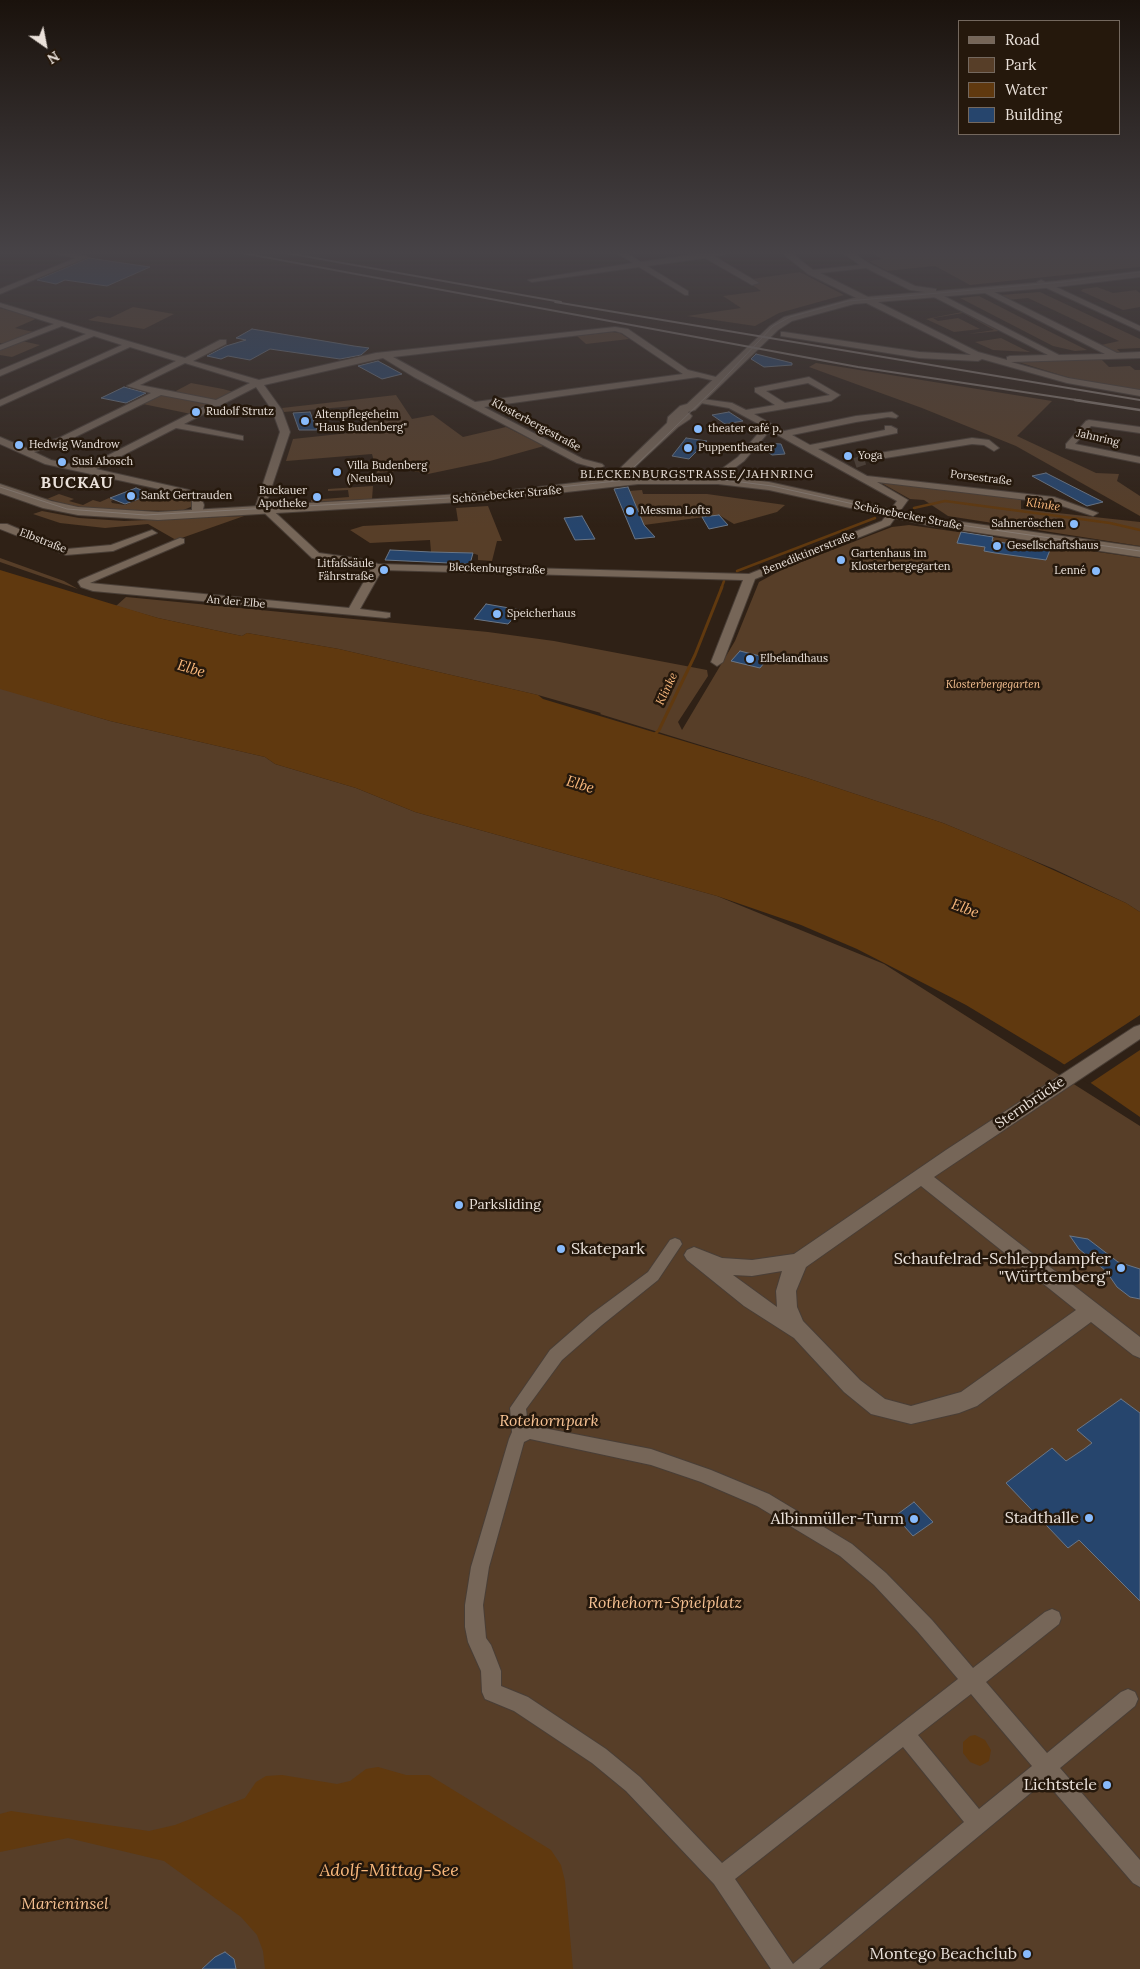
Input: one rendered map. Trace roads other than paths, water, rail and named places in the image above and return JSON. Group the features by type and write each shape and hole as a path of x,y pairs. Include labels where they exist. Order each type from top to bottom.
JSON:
{"main road":[{"path":"614,483 618,476 673,424 681,421 692,410 694,404 723,375 732,370 760,344"},
{"path":"639,457 641,466 647,472 677,479"},
{"name":"Schönebecker Straße","path":"0,488 48,505 84,512 125,516 197,514 495,496 614,483 677,479 718,480 769,486 894,514 1140,552"}],"street":[{"path":"0,373 68,344"},
{"path":"0,403 130,344 258,383 277,410 285,432 261,504 264,510"},
{"path":"217,403 131,386 219,344"},
{"path":"87,470 258,383 341,363 385,355 482,344"},
{"path":"644,344 685,372 698,375"},
{"path":"848,344 919,355 986,357"},
{"path":"958,344 986,357 1067,380 1140,393"},
{"path":"1031,344 1058,358"},
{"path":"1092,344 1116,356"},
{"path":"437,349 448,359"},
{"name":"Klosterbergestraße","path":"385,355 417,375 581,461 599,466"},
{"path":"1001,361 1009,358 1140,355"},
{"path":"475,405 698,375 723,375"},
{"path":"745,413 783,406 836,396 809,380 758,389 783,406"},
{"path":"24,452 62,440 160,392"},
{"name":"Porsestraße","path":"694,404 732,406 864,477 902,500 894,514"},
{"path":"782,434 891,415 875,404"},
{"name":"Jahnring","path":"1140,430 1089,423 1069,446 1140,460"},
{"path":"175,425 240,438"},
{"path":"810,448 894,431 888,428"},
{"path":"718,480 719,474 741,459 764,432 772,429"},
{"path":"0,440 48,462 185,492 197,499 199,504 197,514"},
{"path":"873,457 972,441 986,442 994,448"},
{"path":"842,466 855,463"},
{"name":"Porsestraße","path":"864,477 1054,500 1093,512"},
{"name":"Bleckenburgstraße","path":"264,510 314,555 368,563 377,567 750,577"},
{"name":"Benediktinerstraße","path":"717,662 750,577 886,523 894,514"},
{"name":"Elbstraße","path":"3,526 66,552 113,548 152,533"},
{"path":"86,586 84,582 92,577 180,541"},
{"name":"Elbstraße","path":"113,548 139,557"},
{"path":"352,612 377,572 377,567"},
{"name":"An der Elbe","path":"86,586 386,615"},
{"name":"Sternbrücke","path":"799,1261 952,1155 1140,1031"},
{"path":"922,1177 1140,1349"},
{"path":"521,1434 518,1408 556,1355 596,1320 653,1276 675,1244"},
{"path":"799,1261 762,1268 734,1268 712,1263 694,1255 751,1300 801,1334 852,1386 873,1403 886,1410 911,1415 959,1404 969,1399 1091,1311"},
{"path":"799,1261 791,1274 786,1300 791,1317 801,1334"},
{"path":"784,1969 721,1877 650,1800 616,1769 521,1704 492,1692 490,1666 476,1642 474,1605 483,1558 517,1439 521,1434 530,1432 651,1457 734,1486 776,1507 846,1550 880,1578 973,1680 1140,1876"},
{"path":"721,1877 1052,1618"},
{"path":"802,1969 1128,1699"},
{"path":"905,1734 978,1823"}],"water":[{"name":"Elbe","path":"0,570 158,618 242,636 247,633 339,649 538,695 543,699 807,778 943,823 1018,854 1126,903 1140,912 1140,1117 1059,1061 966,1005 857,949 801,925 717,896 415,812 356,788 275,764 265,757 110,721 0,689"},
{"path":"975,1735 985,1740 991,1750 989,1761 980,1766 970,1762 963,1753 963,1742 970,1736"},
{"name":"Adolf-Mittag-See","path":"378,1767 406,1775 429,1775 551,1850 561,1865 565,1881 573,1969 265,1969 263,1951 257,1935 241,1917 164,1861 68,1838 0,1852 0,1814 11,1811 149,1831 175,1825 245,1798 256,1782 266,1776 282,1775 337,1784 350,1781 366,1769"}],"waterway":[{"name":"Klinke","path":"914,508 945,501 1110,523 1140,530"},
{"name":"Klinke","path":"737,571 875,518"},
{"name":"Klinke","path":"721,589 724,581"},
{"name":"Klinke","path":"653,736 659,730 695,655 722,587"}],"tunnel":[{"path":"855,463 873,457"}],"tram line":[{"path":"618,480 627,474 715,388 756,344"},
{"path":"0,487 67,509 145,515 466,497 635,479 718,479 772,486 926,520 1140,551"}],"railway":[{"path":"733,344 858,367 1083,401"},
{"path":"805,344 1140,400"},
{"path":"1075,400 1140,410"}],"place":[{"name":"Rudolf Strutz","path":"196,412"},
{"name":"Altenpflegeheim \"Haus Budenberg\"","path":"305,421"},
{"name":"theater café p.","path":"698,429"},
{"name":"Hedwig Wandrow","path":"19,445"},
{"name":"Puppentheater","path":"688,448"},
{"name":"Yoga","path":"848,456"},
{"name":"Susi Abosch","path":"62,462"},
{"name":"Villa Budenberg (Neubau)","path":"337,472"},
{"name":"Sankt Gertrauden","path":"131,496"},
{"name":"Buckauer Apotheke","path":"317,497"},
{"name":"Messma Lofts","path":"630,511"},
{"name":"Sahneröschen","path":"1074,524"},
{"name":"Gesellschaftshaus","path":"997,546"},
{"name":"Gartenhaus im Klosterbergegarten","path":"841,560"},
{"name":"Litfaßsäule Fährstraße","path":"384,570"},
{"name":"Lenné","path":"1096,571"},
{"name":"Speicherhaus","path":"497,614"},
{"name":"Elbelandhaus","path":"750,659"},
{"name":"Parksliding","path":"459,1205"},
{"name":"Skatepark","path":"561,1249"},
{"name":"Schaufelrad-Schleppdampfer \"Württemberg\"","path":"1121,1268"},
{"name":"Stadthalle","path":"1089,1518"},
{"name":"Albinmüller-Turm","path":"914,1519"},
{"name":"Lichtstele","path":"1107,1785"},
{"name":"Montego Beachclub","path":"1027,1954"}],"district":[{"name":"BLECKENBURGSTRASSE/JAHNRING","path":"697,475"},
{"name":"BUCKAU","path":"77,483"}],"park label":[{"name":"Klosterbergegarten","path":"993,685"},
{"name":"Rotehornpark","path":"549,1421"},
{"name":"Rothehorn-Spielplatz","path":"665,1603"},
{"name":"Marieninsel","path":"65,1904"}]}
